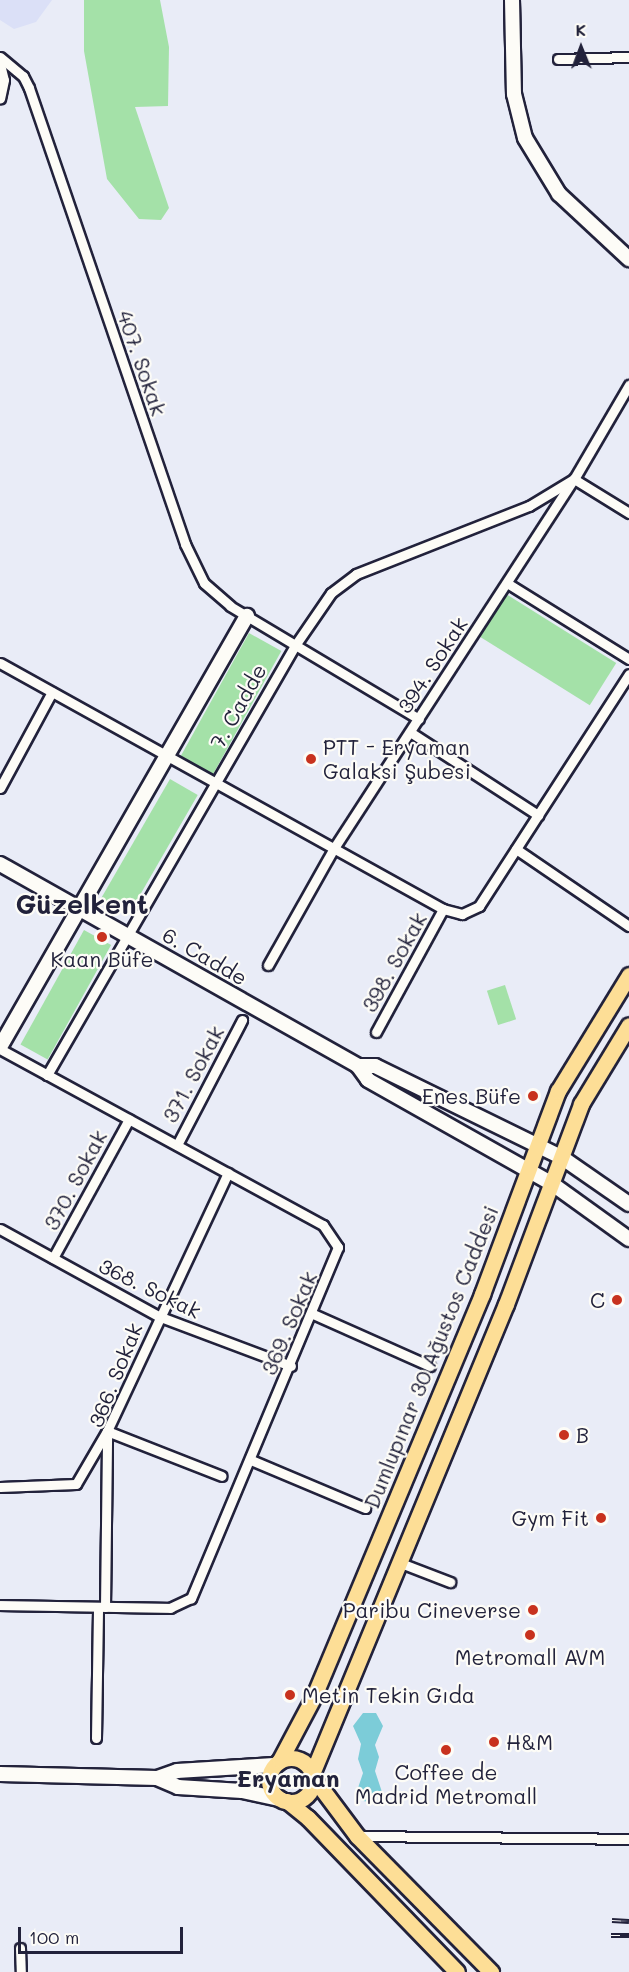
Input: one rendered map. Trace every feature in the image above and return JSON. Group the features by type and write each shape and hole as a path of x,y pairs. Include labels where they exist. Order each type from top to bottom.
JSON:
{"main road":[{"path":"512,0 514,94 525,138 560,194 627,253"},
{"name":"7. Cadde","path":"0,1048 247,616"},
{"name":"6. Cadde","path":"0,864 358,1066 368,1080 527,1173 551,1183 629,1239"},
{"name":"Dumlupınar 30 Ağustos Caddesi","path":"277,1762 326,1668 482,1294 558,1091 629,975"},
{"path":"158,1778 178,1787 242,1791 284,1800 306,1795 398,1562 506,1304 581,1104 629,1025"},
{"name":"6. Cadde","path":"358,1066 375,1066 561,1157 629,1204"},
{"path":"0,1774 158,1778 177,1771 301,1760 357,1836 491,1972"},
{"path":"277,1762 269,1784 284,1800 308,1818 459,1972 474,1956"}],"street":[{"name":"407. Sokak","path":"0,57 23,76 29,88 192,561 210,591 247,616 418,719"},
{"path":"558,60 629,57"},
{"path":"0,64 4,80 0,99"},
{"name":"394. Sokak","path":"268,965 334,848 574,479 629,385"},
{"path":"574,479 629,513"},
{"name":"7. Cadde","path":"47,1075 218,784 296,644 322,604 346,580 529,506 574,479"},
{"path":"507,583 629,659"},
{"path":"0,663 443,909 462,914 474,911 629,674"},
{"path":"0,788 52,692"},
{"path":"410,732 538,815"},
{"path":"516,849 629,926"},
{"name":"398. Sokak","path":"376,1032 443,909"},
{"name":"371. Sokak","path":"177,1145 242,1020"},
{"name":"369. Sokak","path":"0,1048 323,1225 336,1238 337,1257 191,1598 170,1608 0,1605"},
{"name":"370. Sokak","path":"53,1258 129,1119"},
{"name":"366. Sokak","path":"96,1738 107,1431 158,1316 228,1173"},
{"name":"368. Sokak","path":"0,1229 158,1316 291,1366"},
{"path":"313,1314 430,1365"},
{"path":"0,1487 75,1484 107,1431 222,1476"},
{"path":"251,1460 365,1508"},
{"path":"398,1562 450,1582"},
{"path":"357,1836 629,1839"},
{"path":"20,1948 21,1972"}],"shaded area":[{"path":"0,0 52,0 36,22 14,29 0,20"}],"green space":[{"path":"84,0 160,0 169,47 168,106 135,107 169,208 161,220 139,219 107,179 84,51"},
{"path":"506,594 616,663 590,705 480,636"},
{"path":"249,633 281,651 213,774 181,756"},
{"path":"170,779 198,795 129,915 101,899"},
{"path":"84,930 111,945 48,1060 20,1045"},
{"path":"505,985 516,1019 498,1025 487,991"}],"water":[{"path":"363,1713 376,1713 383,1726 375,1745 379,1757 375,1771 382,1792 370,1802 363,1801 357,1791 363,1773 358,1759 361,1744 353,1726"}],"railway":[{"path":"612,1920 629,1921"},
{"path":"611,1935 629,1935"}],"place":[{"name":"PTT - Eryaman Galaksi Şubesi","path":"311,759"},
{"name":"Kaan Büfe","path":"102,937"},
{"name":"Enes Büfe","path":"533,1096"},
{"name":"C","path":"617,1300"},
{"name":"B","path":"564,1435"},
{"name":"Gym Fit","path":"601,1518"},
{"name":"Paribu Cineverse","path":"533,1610"},
{"name":"Metromall AVM","path":"530,1635"},
{"name":"Metin Tekin Gıda","path":"290,1695"},
{"name":"H&M","path":"494,1742"},
{"name":"Coffee de Madrid Metromall","path":"446,1750"}],"district":[{"name":"Güzelkent","path":"82,904"},
{"name":"Eryaman","path":"288,1778"}]}
